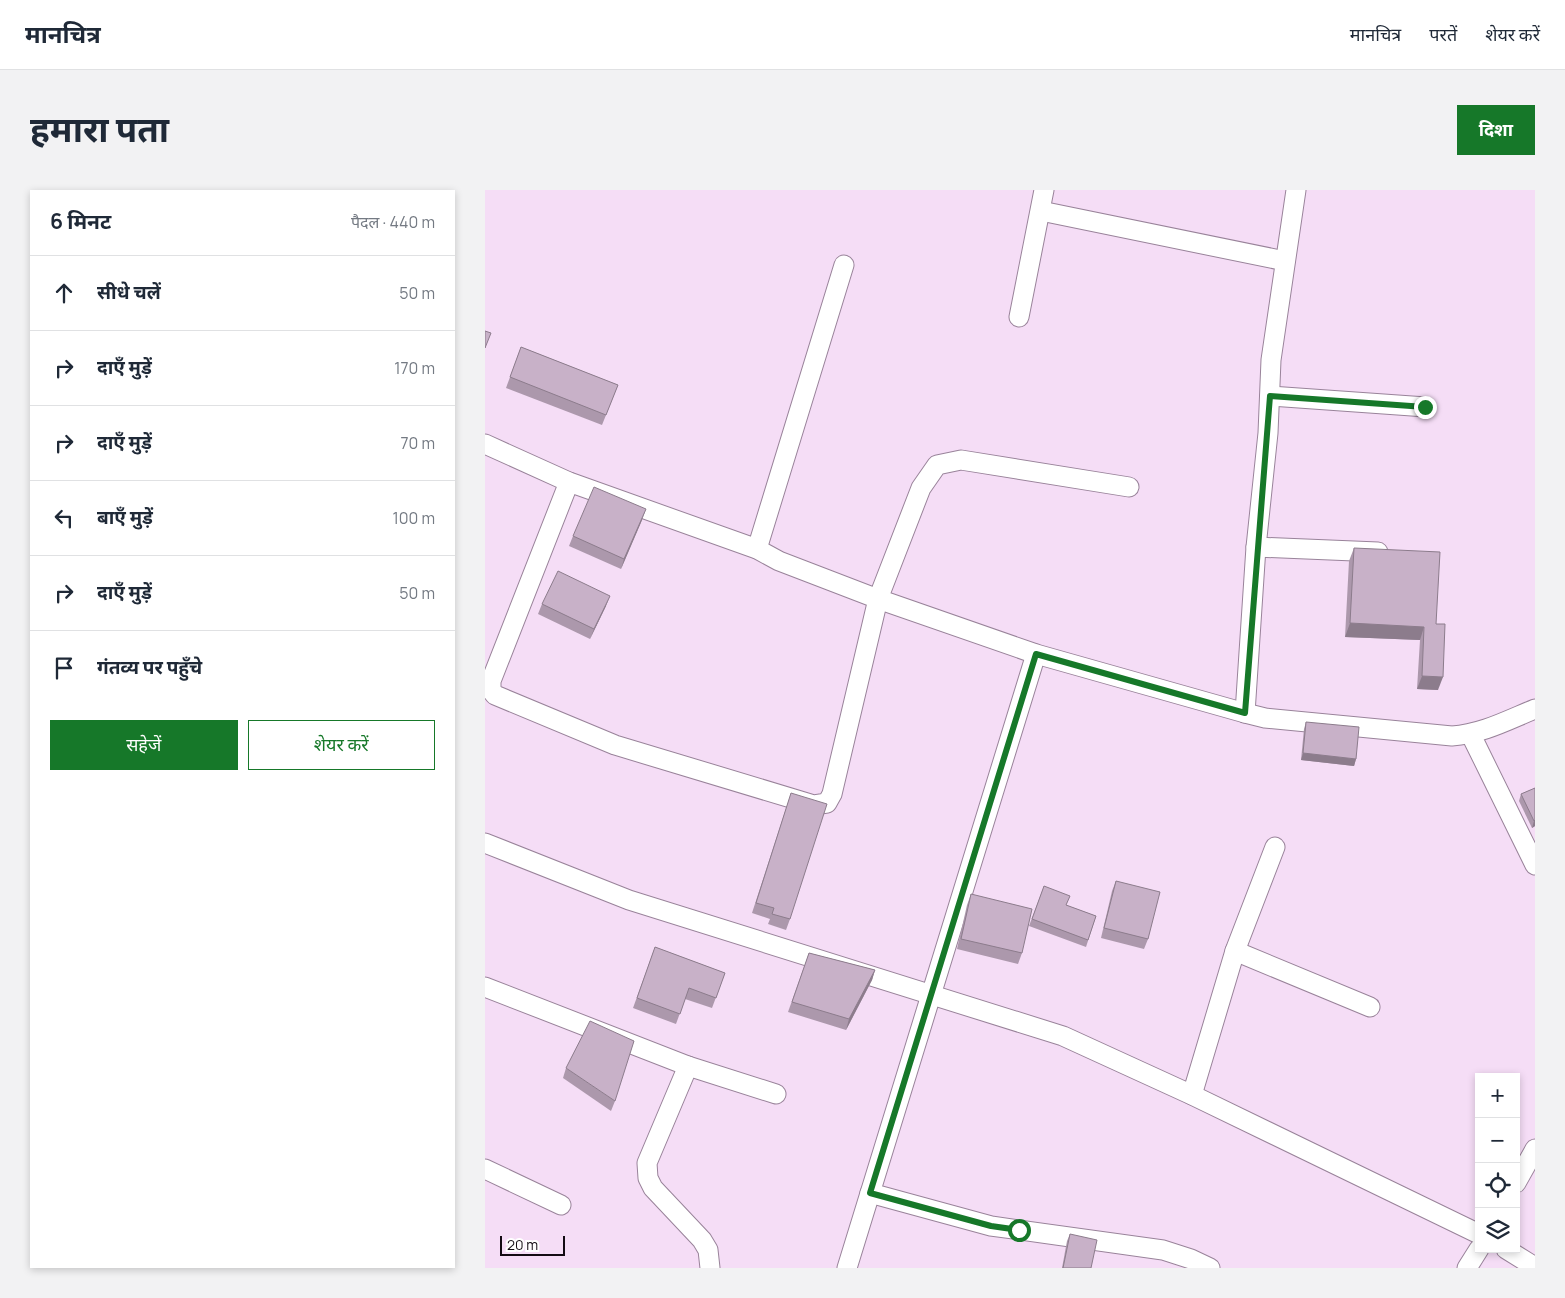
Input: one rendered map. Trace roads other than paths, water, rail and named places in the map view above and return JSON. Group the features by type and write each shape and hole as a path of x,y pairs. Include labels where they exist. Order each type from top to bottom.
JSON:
{"street":[{"path":"1019,317 1044,190"},
{"path":"1245,713 1256,547 1268,433 1271,360 1296,190"},
{"path":"1041,211 1285,261"},
{"path":"757,549 844,265"},
{"path":"1270,396 1425,407"},
{"path":"485,444 569,482 757,549 779,561 877,599 1036,654 1245,713 1265,718 1453,736 1471,735 1535,709"},
{"path":"569,482 491,681 491,690 501,699 615,744 815,805 827,803 832,794 877,599 921,488 937,465 961,460 1129,487"},
{"path":"1256,547 1395,553"},
{"path":"847,1268 1036,654"},
{"path":"1471,735 1535,865"},
{"path":"485,843 629,900 1063,1036 1192,1095 1475,1232"},
{"path":"1192,1095 1235,951 1275,847"},
{"path":"1235,951 1370,1007"},
{"path":"485,987 688,1066 776,1094"},
{"path":"688,1066 647,1163 648,1178 653,1188 702,1240 708,1250 710,1268"},
{"path":"1520,1176 1535,1149"},
{"path":"485,1170 561,1205"},
{"path":"870,1193 991,1226 1163,1250 1210,1268"},
{"path":"1467,1268 1476,1253"},
{"path":"1512,1253 1535,1267"}]}
